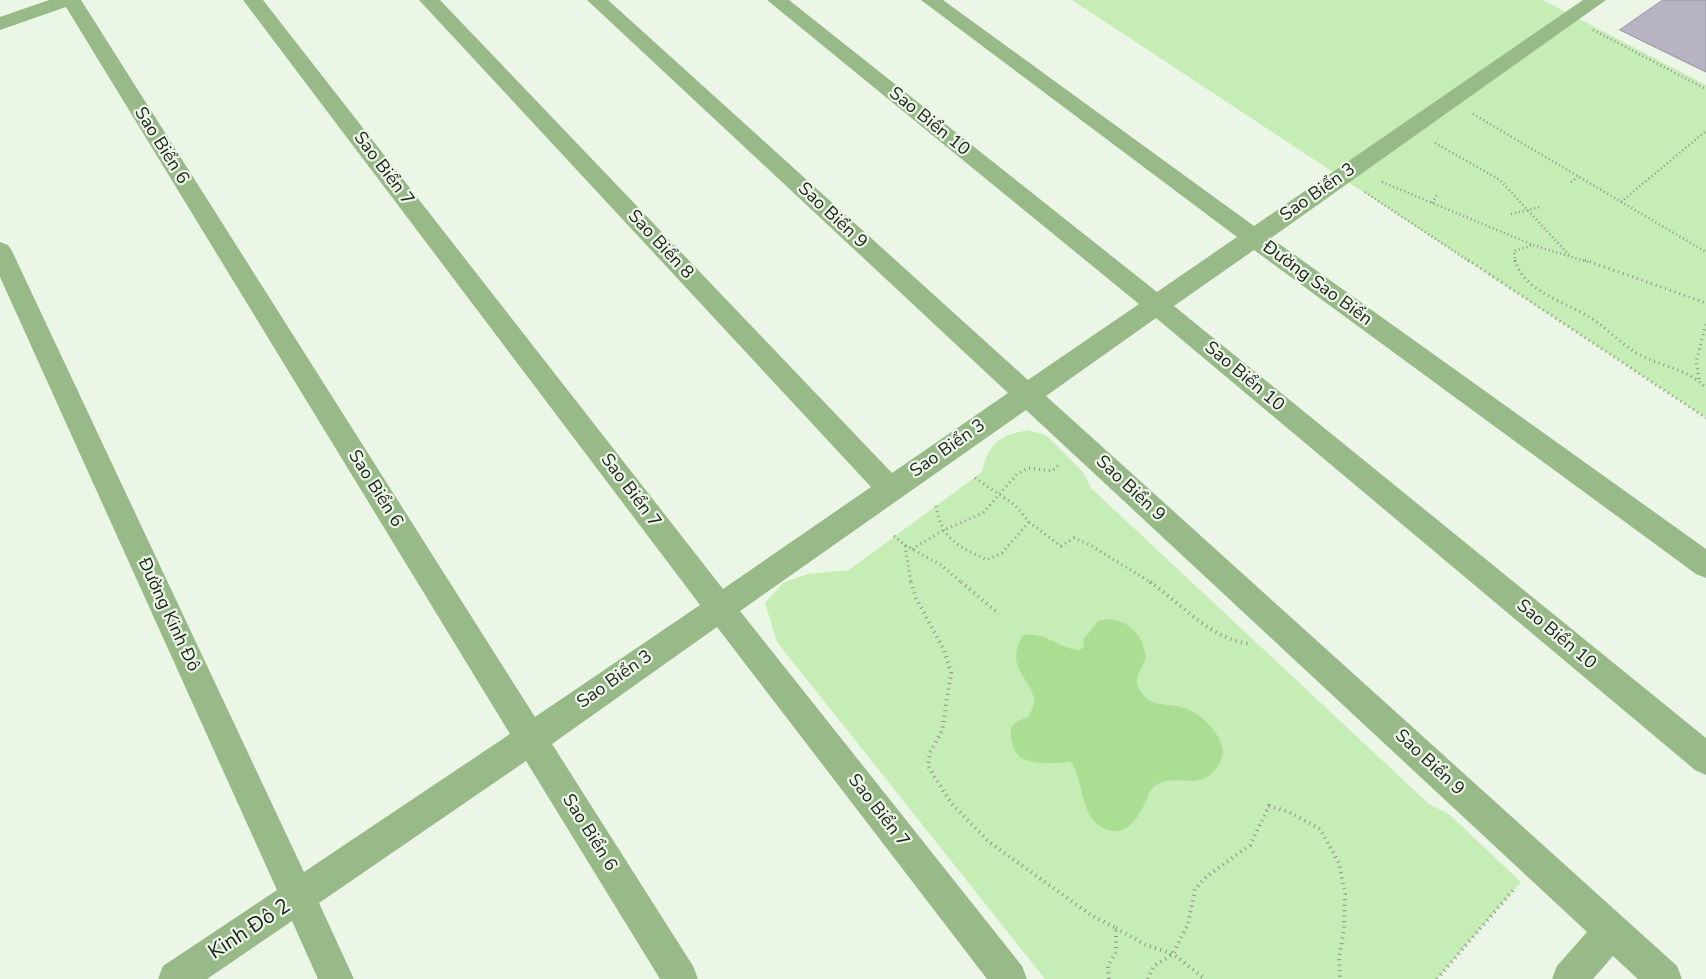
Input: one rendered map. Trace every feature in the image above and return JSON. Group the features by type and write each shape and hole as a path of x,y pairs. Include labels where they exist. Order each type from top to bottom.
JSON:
{"street":[{"path":"0,24 67,0"},
{"name":"Sao Biển 6","path":"71,0 680,979"},
{"name":"Sao Biển 7","path":"253,0 719,607 1009,979"},
{"name":"Sao Biển 8","path":"429,0 890,489"},
{"name":"Sao Biển 9","path":"597,0 1664,979"},
{"name":"Sao Biển 10","path":"777,0 1157,305 1706,759"},
{"name":"Đường Sao Biển","path":"931,0 1253,238 1706,565"},
{"name":"Sao Biển 3","path":"299,898 1596,0"},
{"name":"Đường Kinh Đô","path":"0,251 336,979"},
{"name":"Kinh Đô 2","path":"176,979 299,898"},
{"path":"1570,979 1611,931"}],"path":[{"path":"1588,28 1706,89"},
{"path":"1468,112 1706,252"},
{"path":"1621,202 1706,131"},
{"path":"1428,139 1500,180 1570,255"},
{"path":"1571,182 1578,177"},
{"path":"1380,181 1533,245 1570,255 1706,303"},
{"path":"1359,188 1706,418"},
{"path":"1432,203 1438,193"},
{"path":"1511,214 1540,207"},
{"path":"1533,245 1514,251 1513,258 1520,273 1528,282 1591,318 1640,355 1699,379"},
{"path":"1706,324 1696,362 1699,379 1706,388"},
{"path":"912,550 942,531 977,517 1023,471 1029,468 1052,472 1064,460"},
{"path":"975,478 1015,505 1028,522 1061,546 1074,538 1090,544 1152,583 1214,630 1240,643 1259,645"},
{"path":"936,506 942,531 950,542 987,560 1002,553 1028,522"},
{"path":"894,536 912,550 941,565 999,614"},
{"path":"905,545 908,556 908,574 916,598 944,650 951,673 942,731 930,752 928,766 951,802 989,842 1091,915 1146,945 1173,954 1205,979"},
{"path":"1148,979 1154,966 1173,954 1188,924 1195,889 1206,877 1250,845 1256,827 1269,806 1289,812 1320,828 1339,863 1345,894 1344,929 1339,959 1340,979"},
{"path":"1438,979 1521,882"},
{"path":"1108,979 1108,966 1116,952 1116,928"}],"shaded area":[{"path":"1072,0 1543,0 1706,85 1706,418"},
{"path":"1028,430 1046,435 1083,472 1091,488 1429,804 1449,814 1521,882 1437,979 1045,979 777,642 765,603 783,583 807,574 849,570 982,472 988,454 997,442 1010,435"},
{"path":"1107,619 1129,626 1142,642 1146,658 1137,680 1142,694 1155,703 1180,707 1204,719 1215,731 1222,745 1223,752 1218,766 1204,779 1172,780 1156,785 1151,790 1140,813 1132,823 1121,830 1115,831 1108,830 1099,825 1092,818 1087,810 1079,779 1071,762 1040,763 1028,761 1017,754 1011,740 1012,727 1015,723 1029,717 1035,701 1017,664 1016,656 1022,636 1037,635 1065,647 1080,650 1084,646 1083,640 1098,621"}],"building":[{"path":"1663,0 1706,0 1706,72 1620,30"}]}
